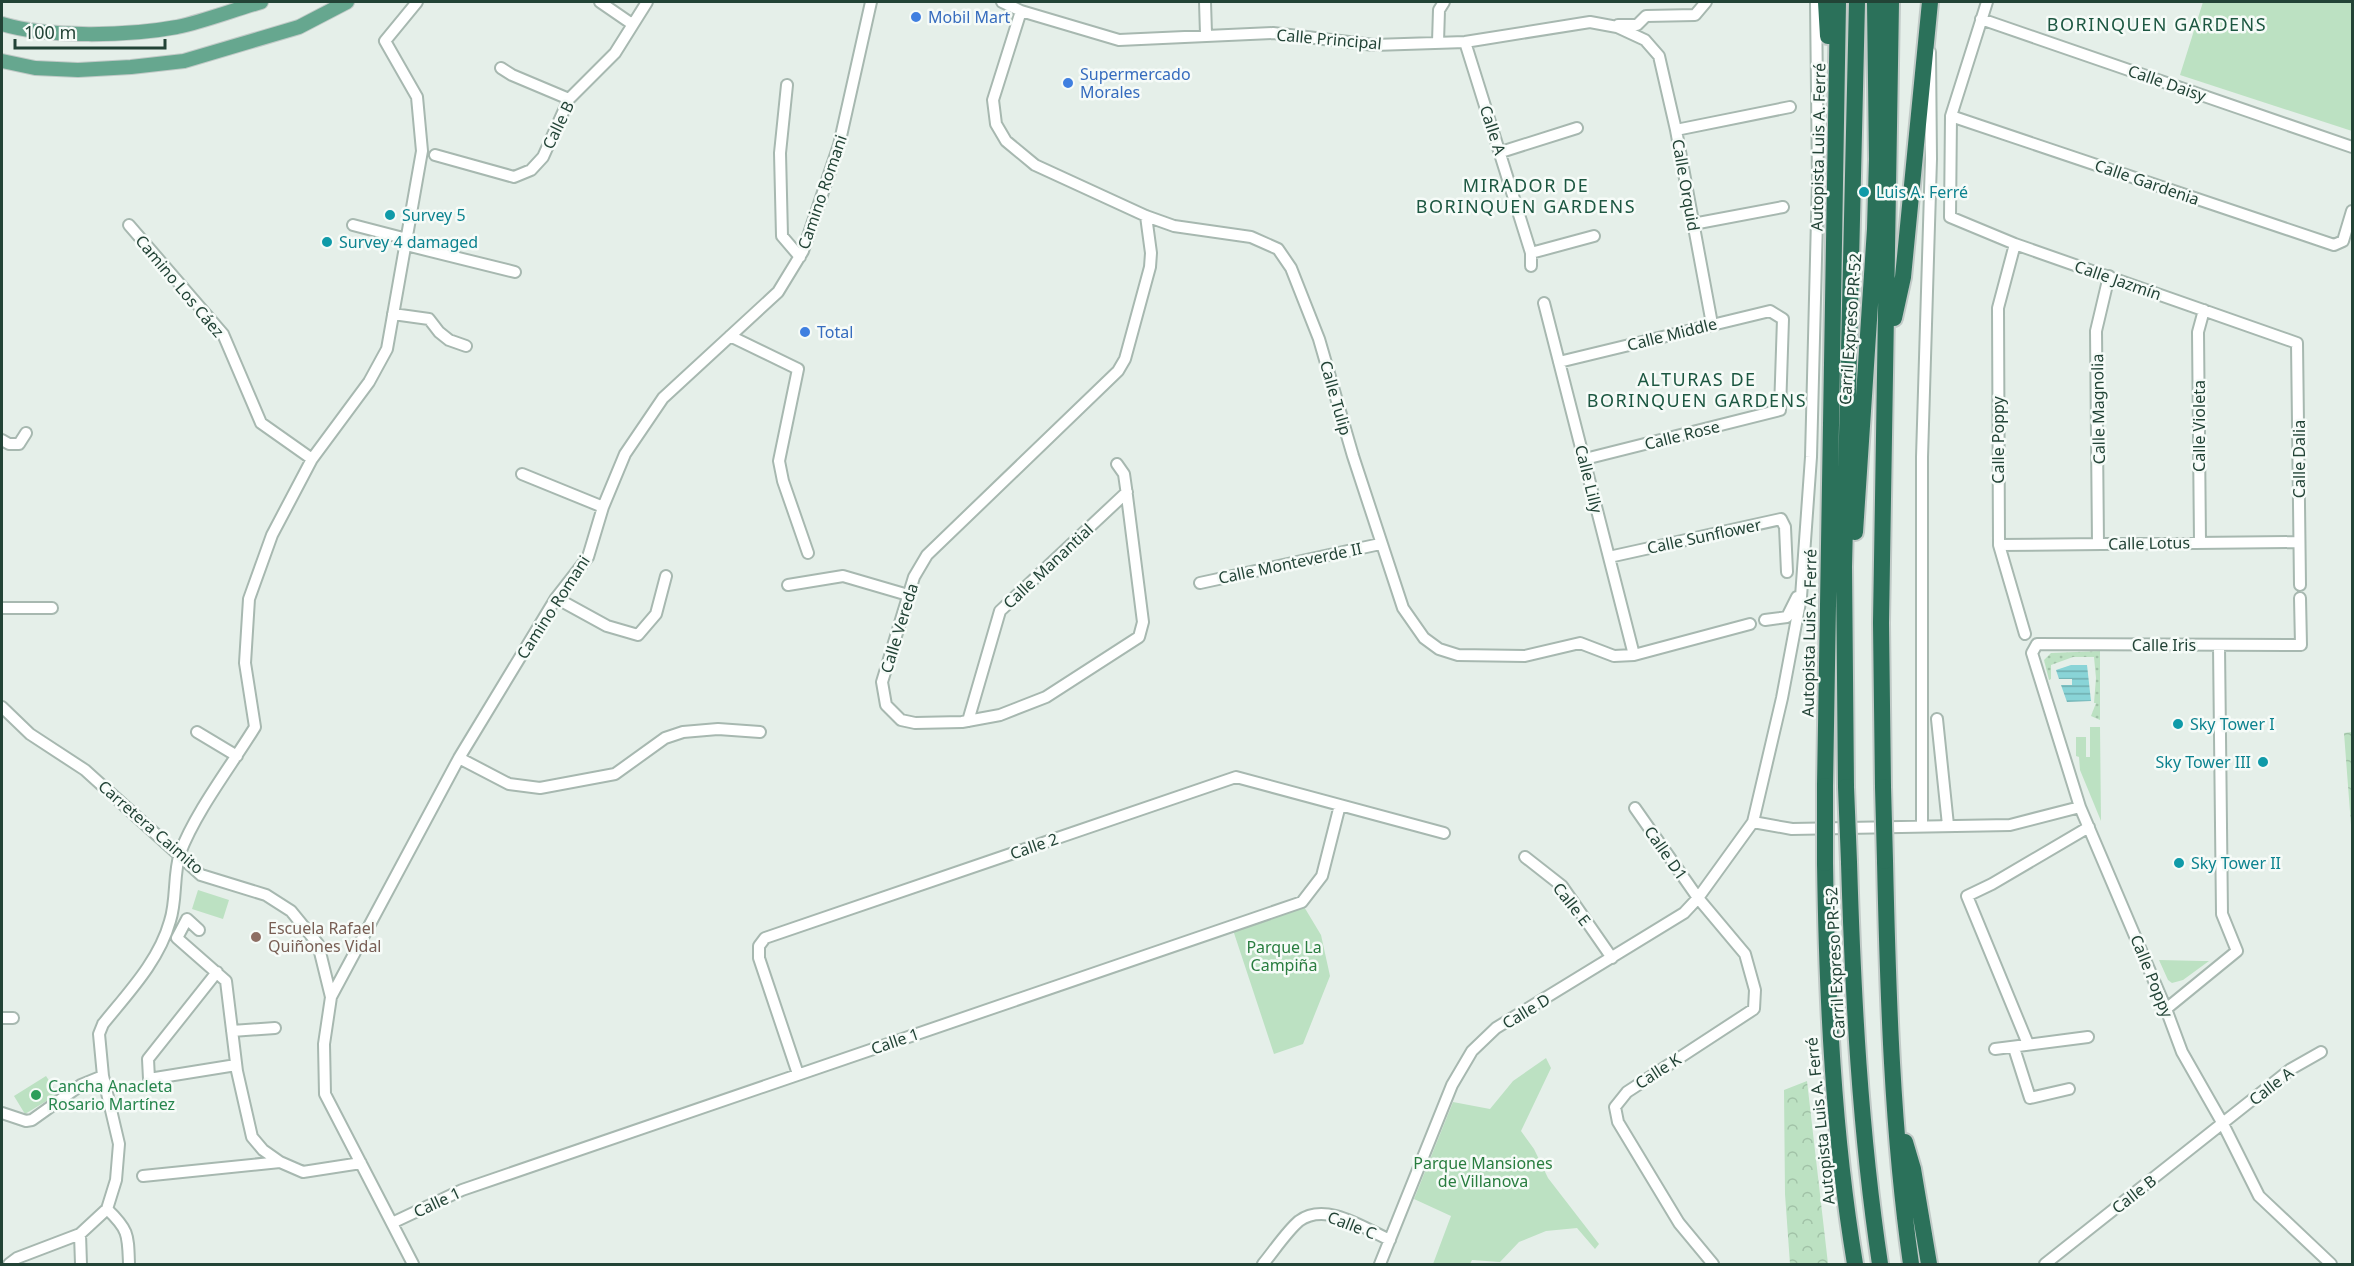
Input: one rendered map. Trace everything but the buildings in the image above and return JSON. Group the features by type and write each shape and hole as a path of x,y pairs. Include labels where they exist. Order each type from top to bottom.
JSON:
{"highway":[{"path":"1826,2 1837,112"},
{"name":"Autopista Luis A. Ferré","path":"1838,2 1825,863 1829,1029 1842,1164 1855,1264"},
{"name":"Carril Expreso PR-52","path":"1857,2 1845,479 1846,787 1857,1048 1866,1164 1880,1264"},
{"name":"Carril Expreso PR-52","path":"1846,658 1875,229 1877,159 1875,2"},
{"path":"1891,2 1881,623 1883,787 1887,972 1894,1099 1911,1264"},
{"path":"1887,354 1903,277 1930,2"},
{"path":"1894,1099 1913,1169 1929,1264"}],"main road":[{"path":"2,24 79,34 128,32 177,27 261,2"},
{"path":"2,61 35,68 78,70 184,61 300,27 347,2"}],"street":[{"path":"9,1264 17,1258 80,1234 107,1209 116,1179 119,1144 103,1076 99,1034 103,1024 147,969 166,934 171,919 180,855 198,819 255,727 245,663 249,599 272,535 312,459 369,382 387,349 422,152 417,97 385,41 417,2"},
{"path":"600,2 632,24"},
{"name":"Calle B","path":"435,155 514,177 531,170 543,157 569,99 615,53 646,2"},
{"name":"Camino Romani","path":"331,997 459,758 556,598 588,557 603,507 625,454 663,398 778,292 800,257 839,146 871,2"},
{"name":"Calle Principal","path":"1002,2 1021,11 1119,40 1206,34 1273,33 1374,45 1465,42 1590,22 1617,27 1645,40 1653,50"},
{"path":"1204,2 1206,34"},
{"path":"1438,42 1439,10 1444,2"},
{"path":"1606,25 1637,25 1646,16 1695,15 1706,2"},
{"path":"1816,2 1818,180 1811,457 1802,589 1782,698 1753,822 1792,829 2010,825 2080,807"},
{"path":"1951,116 1987,2"},
{"name":"Calle Tulip","path":"1021,11 993,100 996,124 1006,141 1035,165 1146,216 1173,226 1251,237 1278,249 1291,268 1319,339 1380,544 1403,608 1424,638 1439,649 1458,655 1525,656 1580,643 1614,656 1634,655 1750,624"},
{"name":"Calle Daisy","path":"1981,19 2352,147"},
{"path":"1922,826 1922,457 1932,71 1927,36"},
{"name":"Calle A","path":"1465,42 1501,152 1530,253 1531,266"},
{"name":"Calle Orquid","path":"1653,50 1659,56 1676,130 1712,324"},
{"path":"501,68 512,75 569,99"},
{"path":"787,85 780,153 782,236 800,257"},
{"path":"1676,130 1790,108"},
{"name":"Calle Jazmín","path":"1951,116 1950,217 2015,244 2288,340"},
{"name":"Calle Gardenia","path":"1951,116 2334,245 2343,241 2352,211"},
{"path":"1501,152 1577,128"},
{"path":"1693,224 1783,207"},
{"name":"Calle Vereda","path":"1117,464 1124,474 1127,492 1143,622 1139,638 1046,697 1000,715 968,721 915,723 901,720 886,705 882,682 914,577 927,555 1118,370 1125,359 1150,267 1146,216"},
{"name":"Camino Los Cáez","path":"129,225 223,334 261,423 312,459"},
{"path":"352,225 515,272"},
{"path":"1530,253 1594,236"},
{"name":"Calle Poppy","path":"2015,244 1998,308 1999,545 2025,634"},
{"name":"Calle Magnolia","path":"2098,544 2096,331 2109,276"},
{"name":"Calle Lilly","path":"1544,303 1634,655"},
{"name":"Calle Middle","path":"1559,362 1770,310 1783,319 1780,410"},
{"name":"Calle Violeta","path":"2200,543 2198,332 2204,310"},
{"path":"393,315 429,320 449,340 466,346"},
{"path":"730,336 798,369 779,461 783,481 808,553"},
{"name":"Calle Dalia","path":"2288,340 2297,343 2300,585"},
{"name":"Calle Rose","path":"1585,459 1780,410"},
{"path":"2,440 9,444 19,444 26,433"},
{"path":"522,474 603,507"},
{"name":"Calle Manantial","path":"968,721 1000,611 1127,492"},
{"name":"Calle Sunflower","path":"1609,556 1781,519 1785,527 1787,572"},
{"name":"Calle Lotus","path":"1999,545 2299,542"},
{"name":"Calle Monteverde II","path":"1200,583 1380,544"},
{"path":"556,598 607,626 638,635 656,614 666,576"},
{"path":"788,585 843,576 908,595"},
{"path":"1765,620 1787,617 1802,589"},
{"name":"Calle Iris","path":"2032,653 2037,644 2301,645 2300,598"},
{"path":"2,608 52,608"},
{"path":"2166,1009 2237,951 2222,914 2219,646"},
{"name":"Calle Poppy","path":"2032,653 2080,807 2182,1052 2223,1124 2259,1196 2331,1264"},
{"name":"Carretera Caimito","path":"2,707 30,734 85,770 201,875 266,895 291,911 318,944 331,997 324,1044 326,1094 413,1264"},
{"path":"1937,719 1948,825"},
{"path":"459,758 509,784 540,788 615,774 665,738 683,732 718,729 760,732"},
{"path":"197,732 237,756"},
{"name":"Calle 2","path":"798,1074 759,958 759,946 765,938 1236,777 1444,832"},
{"name":"Calle 1","path":"392,1223 462,1190 1302,902 1322,876 1340,806"},
{"name":"Calle D1","path":"1635,808 1698,898"},
{"name":"Calle D","path":"1380,1264 1452,1085 1472,1051 1496,1028 1684,914 1753,822"},
{"path":"2028,1044 1967,896 1992,884 2089,826"},
{"name":"Calle E","path":"1526,857 1562,886 1612,958"},
{"name":"Calle K","path":"1698,898 1745,954 1755,990 1754,1009 1627,1092 1615,1107 1618,1122 1679,1223 1713,1264"},
{"path":"199,930 187,920 177,938 226,981 236,1065 252,1137 263,1150 280,1162 303,1172 361,1163"},
{"path":"217,972 148,1059 149,1079 236,1065"},
{"path":"232,1031 275,1028"},
{"path":"1995,1049 2088,1037"},
{"path":"2014,1048 2030,1098 2069,1089"},
{"name":"Calle A","path":"2223,1124 2291,1069 2321,1052"},
{"path":"2,1113 26,1121 32,1120 81,1085 103,1076"},
{"name":"Calle B","path":"2045,1264 2223,1124"},
{"path":"143,1176 280,1162"},
{"path":"107,1209 123,1224 128,1242 129,1264"},
{"name":"Calle C","path":"1263,1264 1299,1221 1319,1213 1339,1217 1390,1240"},
{"path":"80,1234 81,1264"}],"green space":[{"path":"2203,2 2352,2 2352,131 2180,75"},
{"path":"2100,651 2100,720 2091,716 2096,703 2094,703 2096,678 2094,657 2073,657 2051,665 2051,679 2049,680 2044,660 2051,653"},
{"path":"2090,727 2100,727 2101,821 2080,770 2079,757 2076,756 2076,737 2086,737 2086,757 2090,757"},
{"path":"2352,732 2352,838 2344,733"},
{"path":"198,890 229,900 223,919 192,909"},
{"name":"Parque La Campiña","path":"1303,905 1321,935 1330,976 1303,1044 1274,1054 1233,930"},
{"path":"2159,960 2209,961 2183,980 2172,983 2168,980"},
{"name":"Parque Mansiones de Villanova","path":"1546,1058 1551,1068 1521,1131 1534,1149 1548,1178 1599,1244 1595,1249 1577,1228 1546,1231 1519,1242 1500,1262 1472,1260 1470,1264 1433,1264 1451,1216 1414,1199 1453,1102 1490,1109 1513,1081"},
{"name":"Cancha Anacleta Rosario Martínez","path":"46,1076 58,1094 25,1114 14,1096"},
{"path":"1807,1081 1828,1264 1790,1264 1785,1194 1784,1090"}],"water":[{"path":"2071,665 2087,665 2091,701 2067,702 2061,685 2072,685 2072,679 2059,679 2056,670"}],"place":[{"name":"Mobil Mart","path":"916,17"},
{"name":"Supermercado Morales","path":"1068,83"},
{"name":"Luis A. Ferré","path":"1864,192"},
{"name":"Survey 5","path":"390,215"},
{"name":"Survey 4 damaged","path":"327,242"},
{"name":"Total","path":"805,332"},
{"name":"Sky Tower I","path":"2178,724"},
{"name":"Sky Tower III","path":"2263,762"},
{"name":"Sky Tower II","path":"2179,863"},
{"name":"Escuela Rafael Quiñones Vidal","path":"256,937"},
{"name":"Cancha Anacleta Rosario Martínez","path":"36,1095"}],"district":[{"name":"BORINQUEN GARDENS","path":"2157,25"},
{"name":"MIRADOR DE BORINQUEN GARDENS","path":"1526,196"},
{"name":"ALTURAS DE BORINQUEN GARDENS","path":"1697,390"}]}
